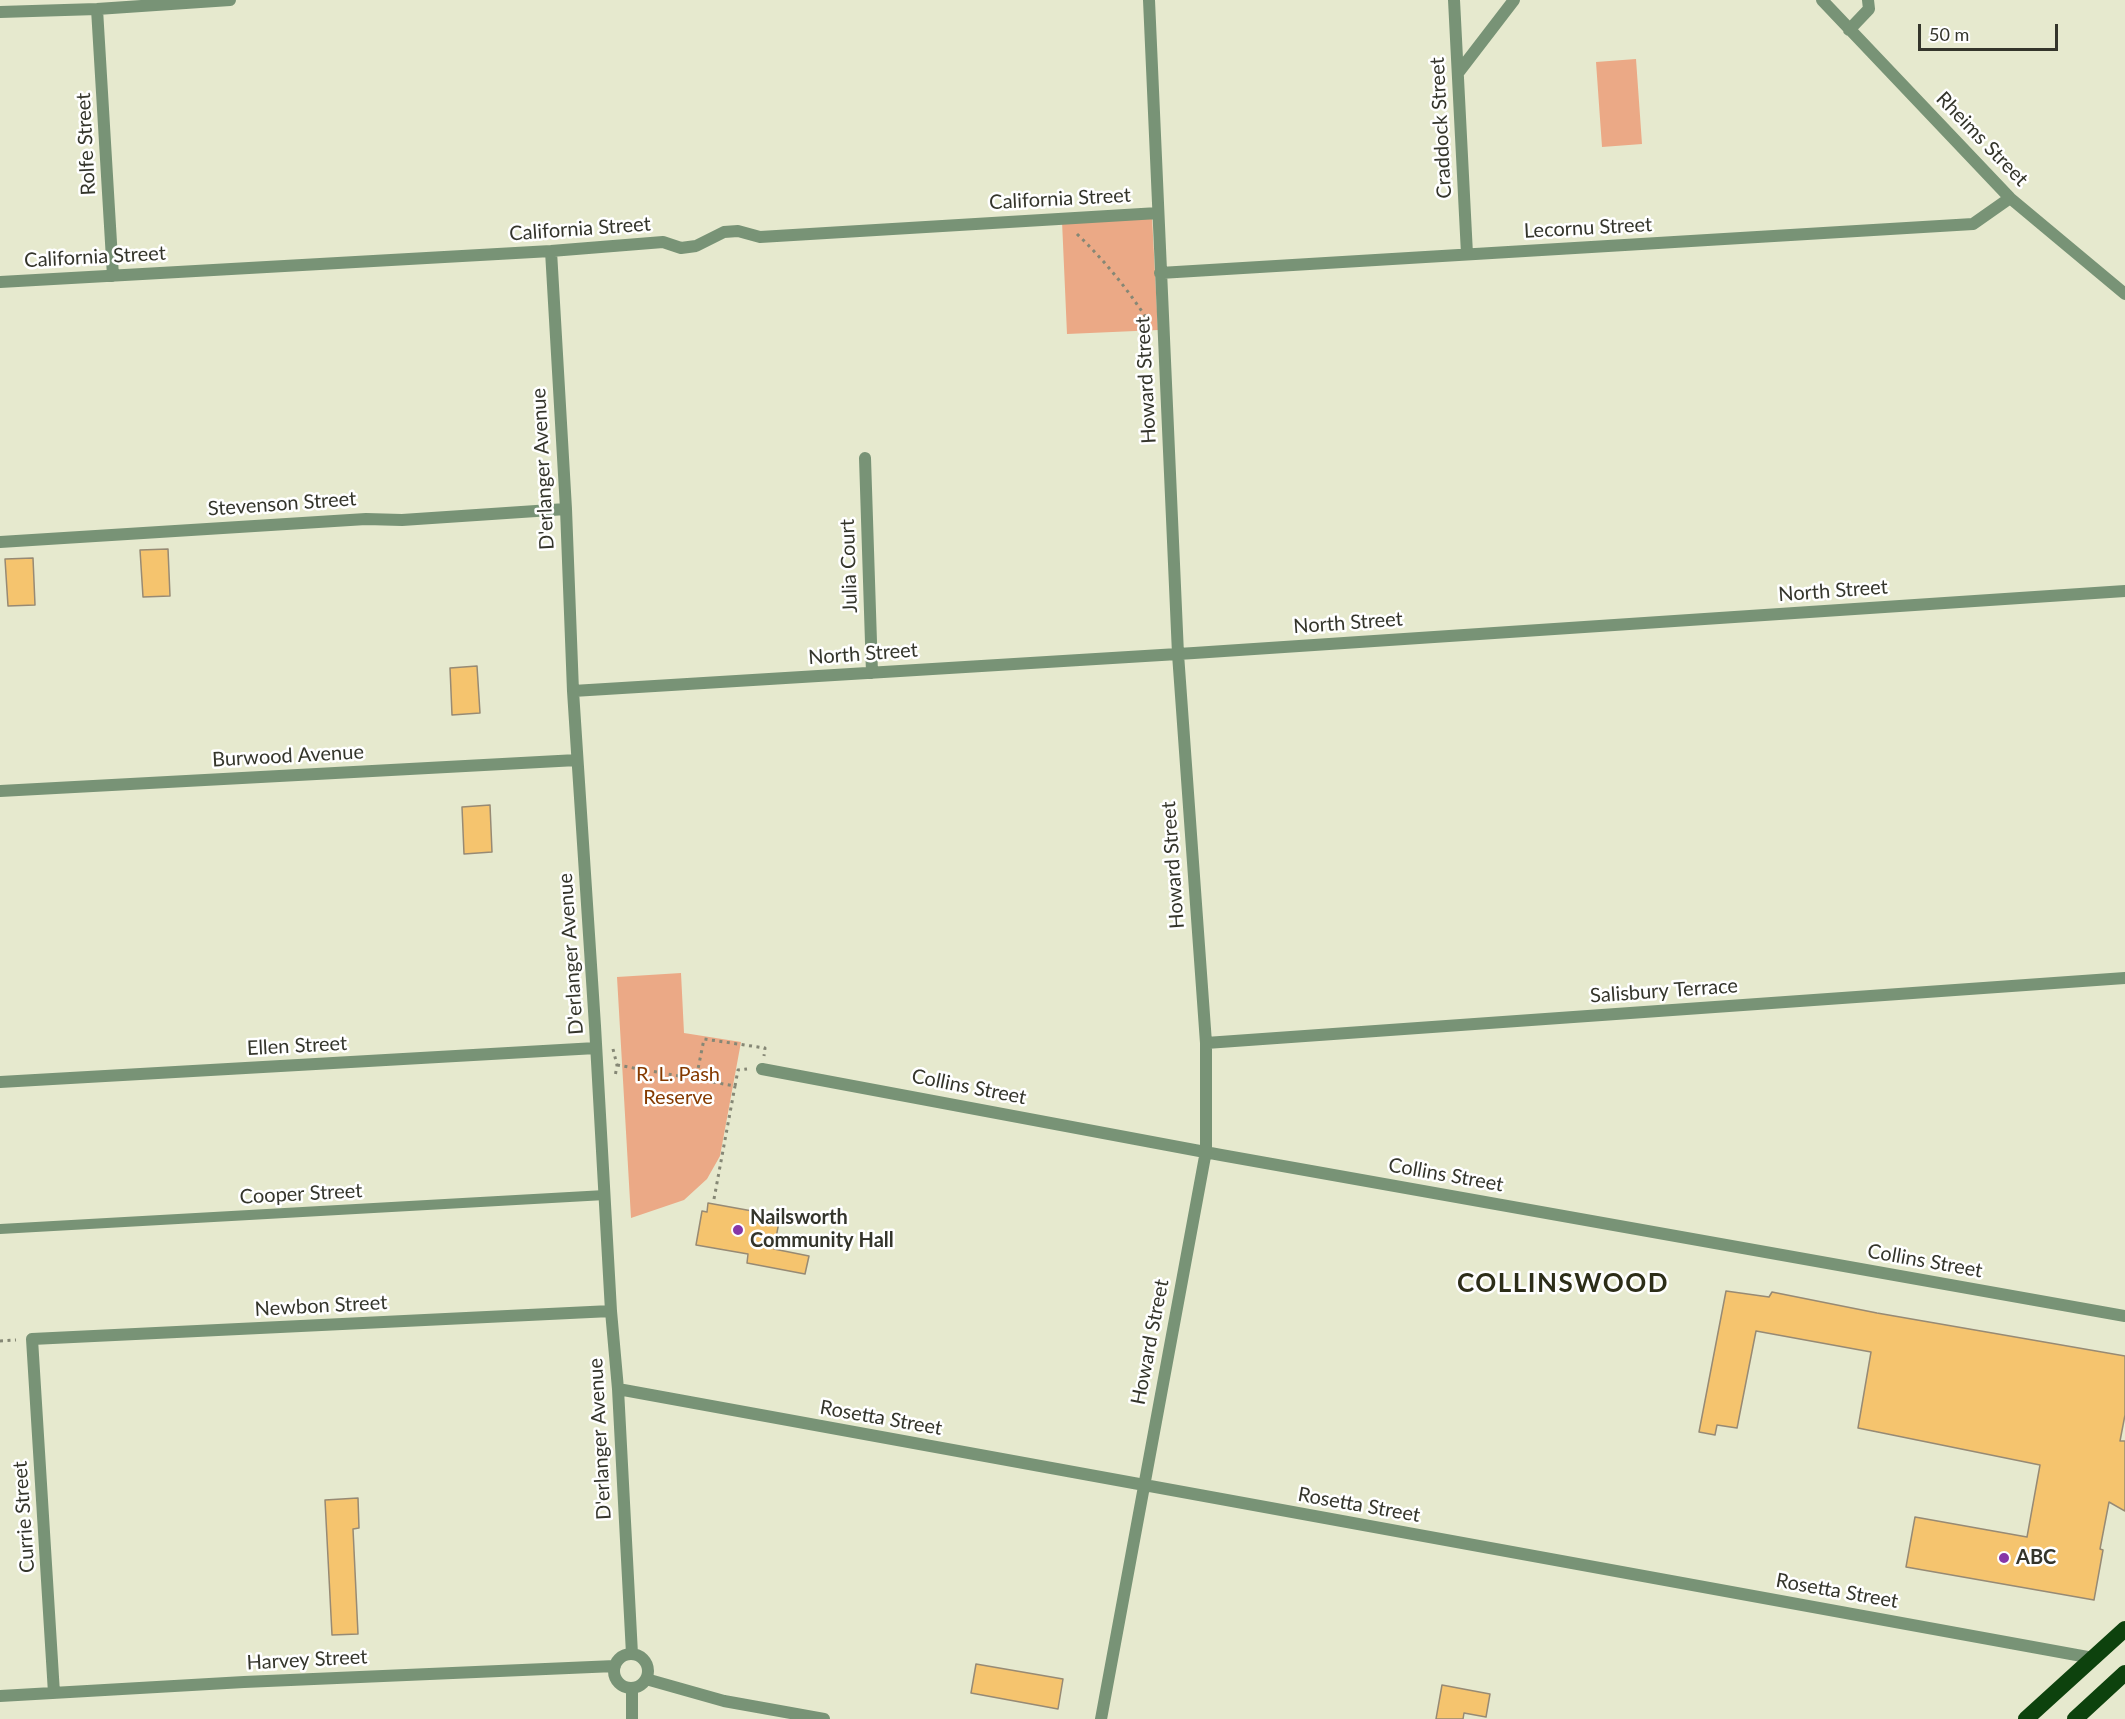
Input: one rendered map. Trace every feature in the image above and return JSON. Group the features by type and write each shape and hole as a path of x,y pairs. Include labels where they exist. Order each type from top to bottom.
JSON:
{"highway":[{"path":"2026,1719 2125,1629"},
{"path":"2074,1719 2125,1673"}],"street":[{"path":"0,12 97,9 230,0"},
{"name":"Howard Street","path":"1101,1719 1206,1151 1206,1043 1178,654 1149,0"},
{"name":"Craddock Street","path":"1454,0 1467,254"},
{"path":"1458,73 1514,0"},
{"name":"Rheims Street","path":"1822,0 2010,198 2125,294"},
{"path":"1849,30 1869,9 1868,0"},
{"name":"Rolfe Street","path":"97,9 113,276"},
{"name":"Lecornu Street","path":"1160,273 1973,224 2010,198"},
{"name":"California Street","path":"0,282 551,251 663,242 681,248 696,246 724,232 738,231 760,237 1158,213"},
{"name":"D'erlanger Avenue","path":"551,251 566,509 573,691 597,1048 611,1311 618,1389 632,1654"},
{"name":"Julia Court","path":"865,458 872,673"},
{"name":"Stevenson Street","path":"0,542 566,509"},
{"name":"North Street","path":"573,691 1178,654 2125,591"},
{"name":"Burwood Avenue","path":"0,790 577,760"},
{"name":"Salisbury Terrace","path":"1206,1043 2125,978"},
{"name":"Ellen Street","path":"0,1082 597,1048"},
{"name":"Collins Street","path":"762,1068 1206,1151 2125,1316"},
{"name":"Newbon Street","path":"32,1339 611,1311"},
{"name":"Currie Street","path":"32,1339 54,1693"},
{"name":"Rosetta Street","path":"618,1389 2093,1658"},
{"path":"632,1654 643,1659 647,1664 648,1673 643,1684 632,1688 620,1684 614,1672 615,1666 622,1657 632,1654"},
{"name":"Harvey Street","path":"0,1696 244,1682 615,1666"},
{"path":"646,1679 724,1701 824,1719"},
{"path":"632,1688 632,1719"}],"lane":[{"name":"Cooper Street","path":"0,1229 605,1195"}],"path":[{"path":"1067,218 1068,224 1105,261 1127,288 1148,321 1162,321"},
{"path":"687,1076 698,1068 704,1039 765,1048 762,1068 738,1070 714,1199"},
{"path":"617,1065 735,1086"}],"green space":[{"path":"1636,59 1642,144 1602,147 1596,62"},
{"path":"1152,217 1158,330 1067,334 1062,221"},
{"name":"R. L. Pash Reserve","path":"681,973 684,1033 741,1042 720,1156 707,1179 684,1200 631,1218 617,977"}],"building":[{"path":"168,549 170,596 143,597 140,550"},
{"path":"33,558 35,605 8,606 5,559"},
{"path":"477,666 480,713 452,715 450,668"},
{"path":"490,805 492,852 464,854 462,807"},
{"name":"Nailsworth Community Hall","path":"708,1203 780,1216 774,1249 809,1256 805,1274 747,1263 748,1254 696,1245 702,1211 707,1212"},
{"path":"1726,1291 1769,1297 1772,1292 1877,1313 2125,1356 2125,1415 2120,1441 2125,1441 2125,1511 2109,1502 2094,1600 1906,1567 1915,1517 2027,1537 2040,1465 1858,1428 1871,1352 1756,1331 1737,1428 1717,1425 1715,1435 1699,1432"},
{"path":"358,1498 359,1528 353,1529 358,1634 332,1635 325,1500"},
{"path":"976,1664 1063,1679 1058,1709 971,1693"},
{"path":"1442,1685 1490,1694 1486,1717 1464,1713 1463,1719 1436,1719"}],"place":[{"name":"Nailsworth Community Hall","path":"738,1230"},
{"name":"ABC","path":"2004,1558"}],"district":[{"name":"COLLINSWOOD","path":"1563,1284"}]}
